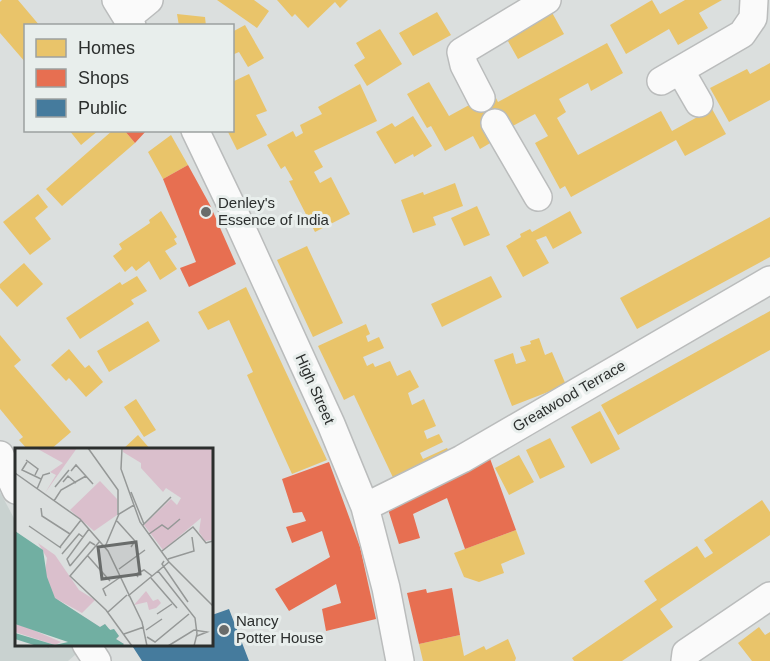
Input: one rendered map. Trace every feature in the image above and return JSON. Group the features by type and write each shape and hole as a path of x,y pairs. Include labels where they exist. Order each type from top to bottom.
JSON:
{"street":[{"path":"125,14 149,0"},
{"path":"481,98 464,65 461,51 547,0"},
{"path":"699,104 671,75 742,34 753,18 754,0"},
{"path":"495,123 538,197"},
{"name":"High Street","path":"196,132 332,424 365,507 386,588 397,660"},
{"name":"Greatwood Terrace","path":"365,507 462,459 770,280"},
{"path":"0,455 15,488"},
{"path":"685,661 686,653 770,596"},
{"path":"87,646 97,661"}],"shaded area":[{"path":"0,492 15,520 15,646 79,646 82,649 68,661 0,661"}],"building: Homes":[{"path":"18,0 38,24 24,24 24,61 0,33 0,2"},
{"path":"217,0 254,0 269,11 257,28"},
{"path":"277,0 348,0 340,8 335,2 308,28 295,14 292,17"},
{"path":"652,0 660,14 685,0 722,0 699,13 708,28 678,45 669,29 626,54 610,25"},
{"path":"550,9 564,34 518,59 504,34"},
{"path":"437,12 451,35 413,56 399,33"},
{"path":"177,14 205,17 206,24 179,24"},
{"path":"245,25 264,58 248,67 239,52 234,54 234,31"},
{"path":"380,29 402,64 367,86 354,65 365,58 356,43"},
{"path":"607,43 623,73 591,91 588,83 559,99 566,112 557,118 578,155 661,111 672,131 712,109 726,134 685,156 676,140 571,197 565,186 560,189 535,143 548,136 535,114 509,128 480,149 473,136 445,151 431,126 427,128 407,94 429,82 449,116 493,92 498,102"},
{"path":"770,63 770,100 729,122 710,88 747,69 750,74"},
{"path":"249,74 267,111 256,115 267,135 237,150 228,132 234,132 234,81"},
{"path":"360,84 377,121 314,151 323,167 314,172 320,183 331,177 350,214 315,232 289,181 293,180 285,166 281,169 267,145 293,131 296,137 303,133 300,125 322,114 318,107"},
{"path":"413,116 432,146 414,157 413,154 395,164 376,132 392,123 395,127"},
{"path":"71,132 97,132 81,145"},
{"path":"111,132 126,132 135,143 62,206 46,189"},
{"path":"171,135 188,165 163,179 148,152"},
{"path":"455,183 463,206 433,217 436,225 413,233 401,200 423,192 424,195"},
{"path":"38,194 48,207 35,218 51,239 30,255 3,222"},
{"path":"477,206 490,235 464,246 451,218"},
{"path":"161,211 177,237 174,239 177,244 165,251 177,269 160,280 149,261 136,271 132,266 125,272 113,256 122,249 119,244 150,223 149,220"},
{"path":"570,211 582,233 553,249 546,236 536,240 549,263 523,277 506,246 521,237 520,234 530,229 532,232"},
{"path":"770,217 770,257 637,329 620,298"},
{"path":"307,246 343,323 313,337 277,260"},
{"path":"24,263 43,284 17,307 0,288 0,284"},
{"path":"137,276 147,291 131,300 134,304 80,339 66,318 120,282 122,285"},
{"path":"491,276 502,297 442,327 431,304"},
{"path":"246,287 327,460 292,474 247,375 253,372 229,320 208,330 198,312"},
{"path":"770,311 770,350 618,435 601,405"},
{"path":"148,321 160,341 109,372 97,351"},
{"path":"366,324 370,334 366,336 368,342 379,337 384,348 363,357 367,366 373,363 375,367 390,361 397,376 410,370 419,387 408,393 412,405 424,399 436,426 424,431 427,439 439,434 443,442 420,453 423,459 447,448 452,457 397,486 354,395 344,400 318,346"},
{"path":"0,335 21,360 14,366 71,432 52,448 26,448 19,440 23,437 0,409"},
{"path":"539,338 545,355 552,352 566,385 512,406 494,360 513,353 516,364 526,361 520,347 531,344 530,341"},
{"path":"69,349 85,368 89,365 103,382 86,397 69,378 66,381 51,365"},
{"path":"136,399 156,430 144,437 124,407"},
{"path":"600,411 620,449 591,464 571,427"},
{"path":"138,435 149,448 124,448"},
{"path":"550,438 565,467 540,479 526,450"},
{"path":"519,455 534,482 509,495 495,468"},
{"path":"762,500 770,512 770,535 660,609 673,627 622,661 574,661 572,658 657,600 644,581 697,546 705,558 713,553 704,540"},
{"path":"516,530 525,554 501,564 504,573 479,582 464,577 454,553"},
{"path":"759,627 765,635 770,632 770,661 752,661 738,643"},
{"path":"460,635 464,656 484,646 486,650 508,639 516,658 515,661 423,661 419,644"}],"building: Shops":[{"path":"126,132 145,132 135,143"},
{"path":"188,165 210,205 236,264 189,287 180,268 196,262 163,179"},
{"path":"488,453 516,530 465,549 447,498 413,514 420,538 399,544 387,506"},
{"path":"329,462 360,547 376,619 326,631 322,609 341,603 336,584 289,611 275,589 330,557 322,531 292,543 286,527 306,521 302,512 293,513 282,479"},
{"path":"452,588 460,635 419,644 407,593 426,589 427,593"}],"building: Public":[{"name":"Nancy Potter House","path":"229,609 249,661 142,661 132,646 213,646 213,615"}],"place":[{"name":"Denley's Essence of India","path":"206,212"},
{"name":"Nancy Potter House","path":"224,630"}]}
